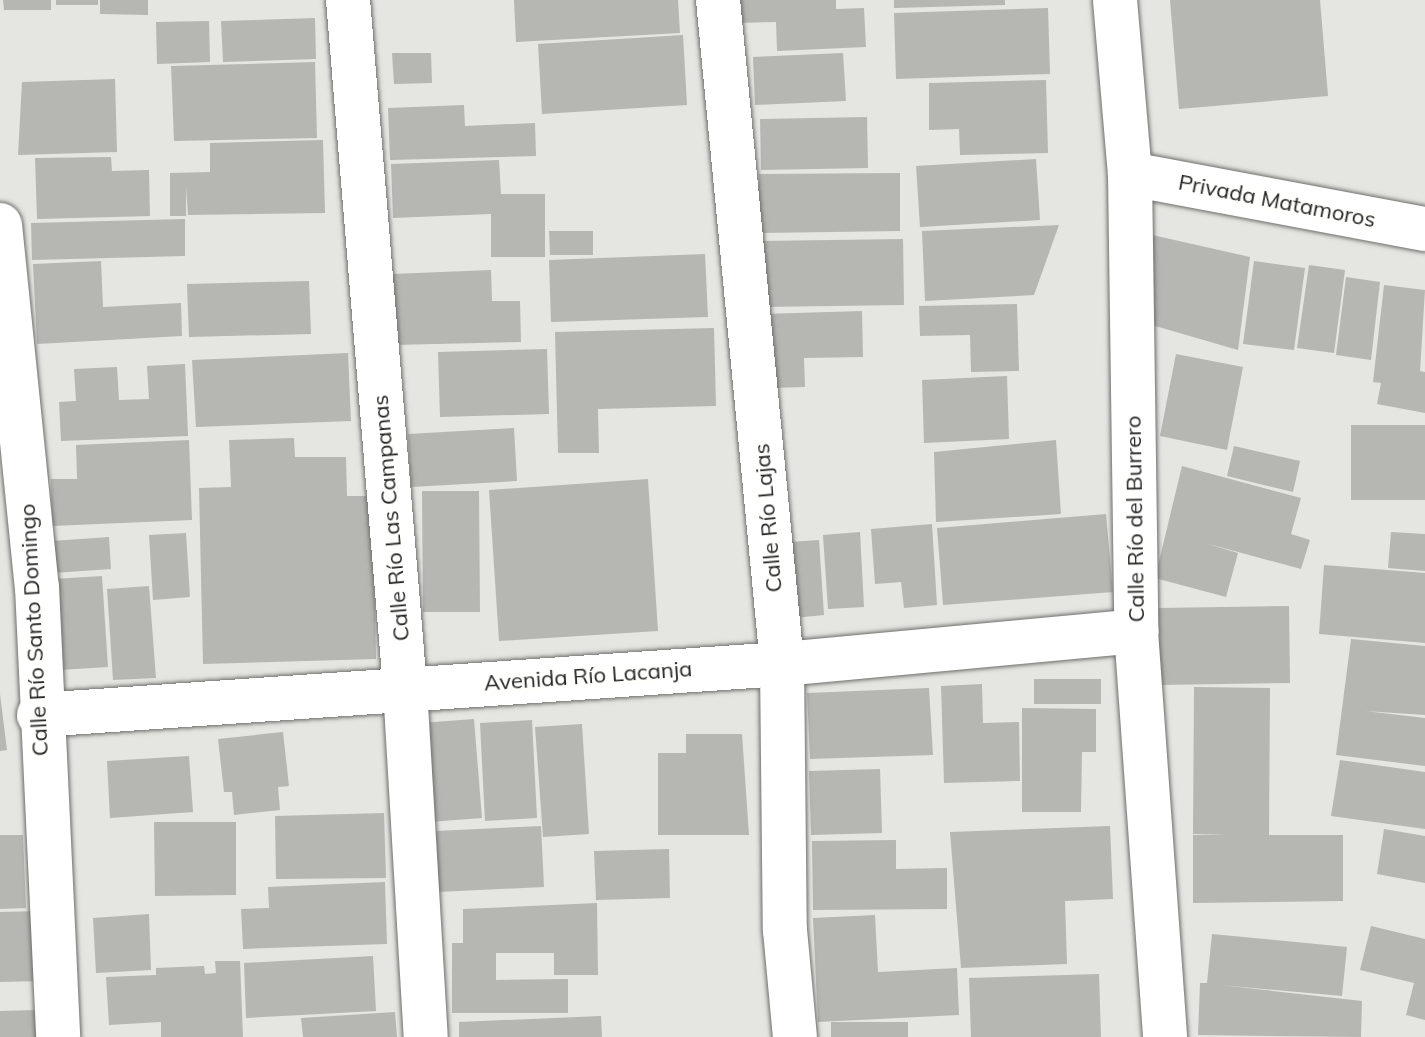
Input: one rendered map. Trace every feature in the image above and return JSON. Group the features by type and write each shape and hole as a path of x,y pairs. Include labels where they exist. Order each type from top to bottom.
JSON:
{"street":[{"name":"Calle Río Las Campanas","path":"348,0 405,688 426,1037"},
{"name":"Calle Río Lajas","path":"718,0 782,664 785,930 795,1037"},
{"name":"Calle Río del Burrero","path":"1115,0 1130,174 1136,631 1165,1037"},
{"name":"Privada Matamoros","path":"1130,174 1425,229"},
{"name":"Calle Río Santo Domingo","path":"0,225 36,574 39,715 58,1037"},
{"name":"Avenida Río Lacanja","path":"39,715 782,664 1136,631"}],"building":[{"path":"3,0 51,0 51,10 4,10"},
{"path":"56,0 98,0 98,5 56,5"},
{"path":"100,0 148,0 148,15 100,14"},
{"path":"514,0 678,0 680,33 516,42"},
{"path":"736,0 836,0 836,9 864,8 866,47 777,51 776,22 737,23"},
{"path":"894,0 1005,0 1005,5 894,8"},
{"path":"1170,0 1320,0 1328,96 1179,109"},
{"path":"1048,8 1050,74 896,79 894,13"},
{"path":"315,18 316,59 223,62 221,21"},
{"path":"209,21 210,62 157,64 156,22"},
{"path":"683,35 687,105 542,114 538,44"},
{"path":"392,53 431,53 432,83 394,84"},
{"path":"843,53 846,101 755,105 753,57"},
{"path":"315,62 317,138 174,141 171,66"},
{"path":"115,79 117,152 18,155 22,82"},
{"path":"1046,80 1048,153 960,155 959,129 929,130 929,83"},
{"path":"464,105 465,126 535,123 536,156 390,160 388,108"},
{"path":"867,117 868,168 761,170 760,119"},
{"path":"323,140 325,213 188,215 186,187 186,216 170,216 170,173 210,172 210,143"},
{"path":"111,157 112,171 149,170 150,216 37,219 35,158"},
{"path":"1036,159 1040,220 920,227 916,166"},
{"path":"499,160 501,194 545,194 545,257 491,257 491,214 393,218 391,164"},
{"path":"900,173 900,231 759,233 759,174"},
{"path":"185,219 185,256 32,260 31,223"},
{"path":"1059,225 1034,295 925,301 922,231"},
{"path":"549,231 593,231 593,255 550,255"},
{"path":"1139,232 1250,257 1238,350 1138,321"},
{"path":"903,239 904,305 760,307 759,241"},
{"path":"705,254 708,317 551,322 549,260"},
{"path":"101,261 103,307 181,303 182,336 37,344 33,264"},
{"path":"1254,261 1305,268 1294,350 1243,344"},
{"path":"1309,265 1345,270 1334,353 1297,348"},
{"path":"491,270 492,301 520,301 521,342 393,345 392,274"},
{"path":"1346,277 1380,282 1371,360 1336,355"},
{"path":"309,281 311,334 189,337 187,284"},
{"path":"1384,285 1425,290 1420,371 1425,372 1425,413 1377,404 1381,383 1373,382"},
{"path":"1017,304 1019,371 971,372 970,335 920,336 919,306"},
{"path":"862,311 863,357 804,358 805,387 771,388 759,314"},
{"path":"714,328 716,406 598,409 599,453 558,453 555,332"},
{"path":"547,349 549,414 440,417 438,352"},
{"path":"348,353 351,421 196,427 192,360"},
{"path":"1176,354 1243,367 1227,450 1160,436"},
{"path":"185,364 188,436 61,441 59,402 76,401 74,369 117,367 119,400 149,399 147,366"},
{"path":"1007,376 1009,439 924,443 922,380"},
{"path":"1351,425 1425,425 1425,500 1351,500"},
{"path":"514,428 517,481 411,487 408,434"},
{"path":"294,438 295,457 346,457 347,496 373,496 376,659 203,664 199,488 231,487 229,440"},
{"path":"189,440 192,520 52,526 51,479 77,479 76,445"},
{"path":"1056,440 1061,514 936,522 934,452"},
{"path":"1234,446 1300,461 1293,492 1227,476"},
{"path":"1182,466 1301,498 1291,534 1310,540 1301,569 1205,543 1238,553 1226,597 1155,578"},
{"path":"648,479 658,631 499,641 489,490"},
{"path":"422,491 479,491 480,612 423,612"},
{"path":"1106,514 1113,592 943,605 937,528"},
{"path":"932,524 937,605 904,608 901,582 875,584 871,529"},
{"path":"860,532 864,607 828,609 823,535"},
{"path":"1391,532 1425,534 1425,571 1388,568"},
{"path":"186,533 190,597 153,600 149,535"},
{"path":"109,537 111,569 54,573 52,541"},
{"path":"819,540 824,615 794,618 789,542"},
{"path":"1324,565 1425,573 1425,643 1319,634"},
{"path":"102,576 108,667 59,670 53,579"},
{"path":"149,586 156,678 113,680 107,589"},
{"path":"1289,606 1290,683 1159,685 1158,608"},
{"path":"1351,639 1425,646 1425,715 1365,711 1425,718 1425,766 1336,755"},
{"path":"1034,679 1101,679 1101,704 1034,704"},
{"path":"982,684 983,723 1019,722 1020,781 944,783 941,686"},
{"path":"1194,687 1270,688 1269,835 1343,835 1343,901 1193,903 1193,835 1228,835 1193,834"},
{"path":"929,688 933,755 810,759 807,693"},
{"path":"0,694 7,750 0,751"},
{"path":"1022,708 1096,709 1096,752 1082,752 1081,812 1022,812"},
{"path":"474,719 482,818 429,822 422,723"},
{"path":"532,720 537,818 485,821 480,723"},
{"path":"582,724 589,834 543,837 535,727"},
{"path":"283,732 289,786 278,787 280,810 234,815 232,792 224,792 218,739"},
{"path":"686,734 742,734 749,835 658,835 658,753 686,753"},
{"path":"189,756 193,812 110,818 107,761"},
{"path":"1340,760 1425,772 1425,829 1331,816"},
{"path":"880,769 882,833 811,835 809,771"},
{"path":"384,813 386,878 276,879 275,816"},
{"path":"154,822 236,822 236,895 155,896"},
{"path":"541,826 544,887 438,892 435,831"},
{"path":"1110,826 1113,899 1065,901 1067,964 961,968 950,832"},
{"path":"1384,829 1425,836 1425,883 1377,874"},
{"path":"0,835 23,835 26,908 0,909"},
{"path":"896,840 896,869 947,868 947,909 813,910 812,841"},
{"path":"669,849 670,898 596,900 594,851"},
{"path":"385,882 387,944 243,949 241,909 269,908 268,887"},
{"path":"597,903 598,975 554,975 554,953 496,953 496,980 568,979 568,1013 452,1013 452,943 463,943 463,909"},
{"path":"40,911 43,981 0,982 0,912"},
{"path":"149,914 151,970 96,973 93,918"},
{"path":"875,915 878,972 957,968 959,1015 818,1022 813,918"},
{"path":"1371,926 1425,939 1425,1020 1406,1015 1414,983 1360,970"},
{"path":"1212,934 1347,947 1342,996 1220,985 1362,1001 1361,1037 1198,1035 1200,983 1207,983"},
{"path":"373,956 376,1011 246,1018 244,963"},
{"path":"215,961 240,961 243,1037 161,1037 161,1022 109,1025 106,977 156,975 156,968 204,966 205,974 216,973"},
{"path":"1099,974 1101,1037 971,1037 969,978"},
{"path":"37,1010 38,1037 0,1037 0,1011"},
{"path":"395,1012 397,1037 303,1037 301,1018"},
{"path":"601,1016 602,1037 459,1037 459,1022"},
{"path":"831,1022 908,1022 908,1037 831,1037"}]}
